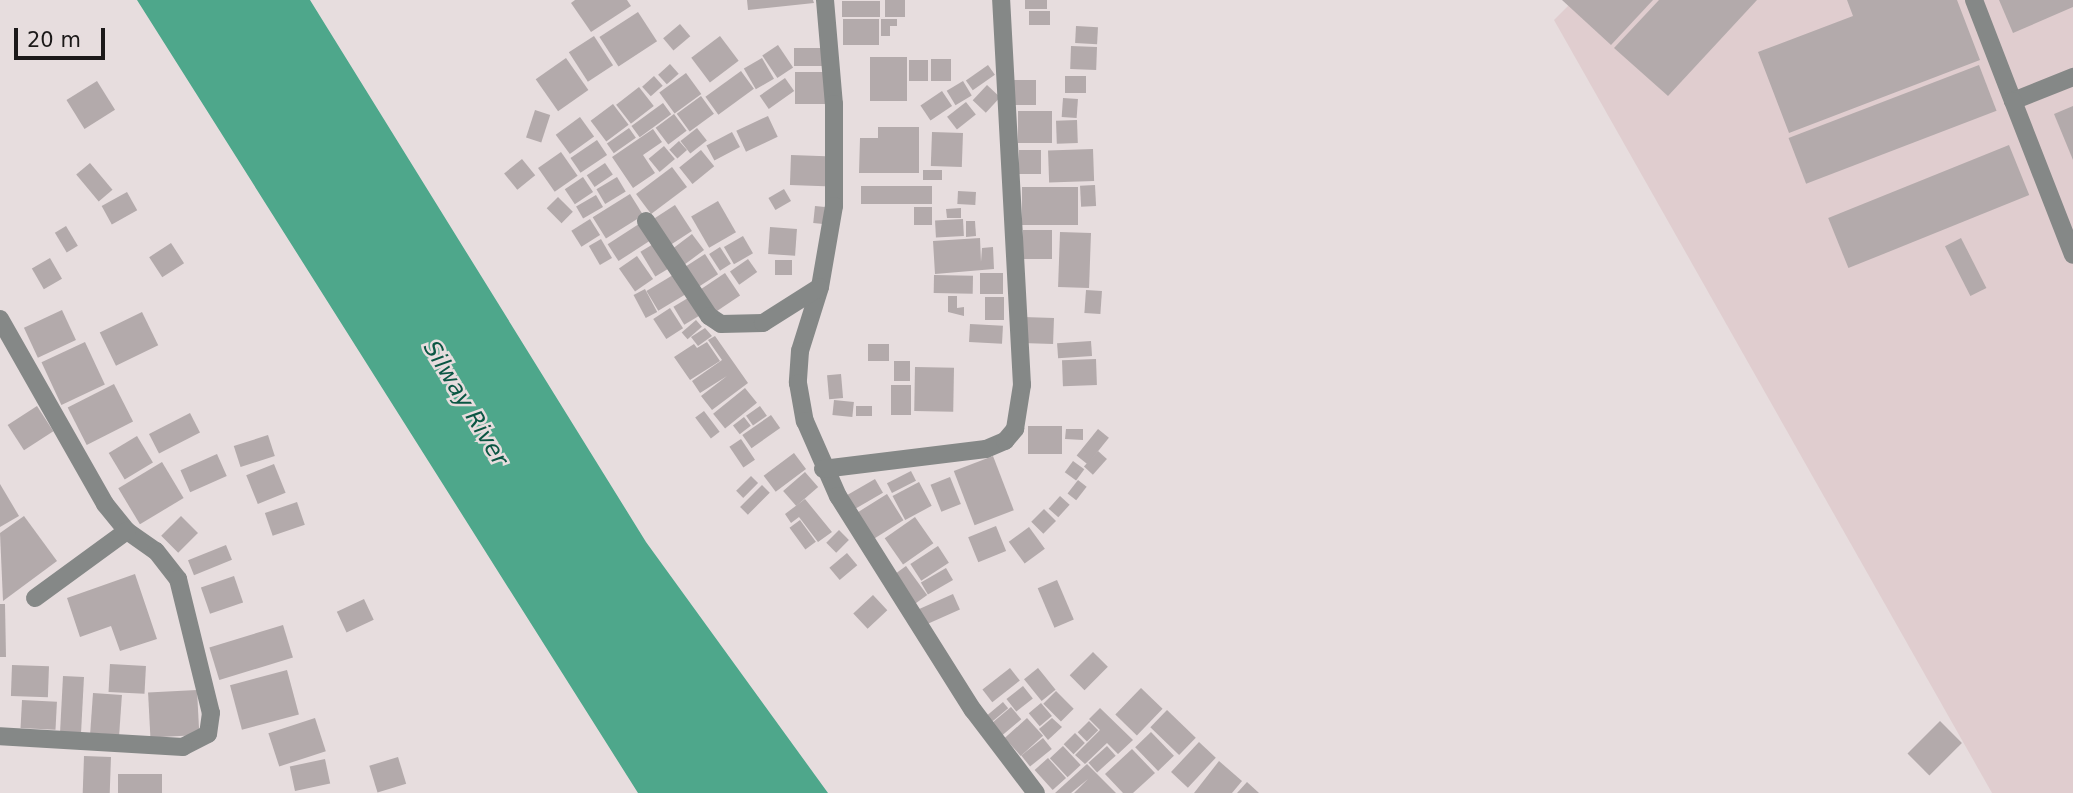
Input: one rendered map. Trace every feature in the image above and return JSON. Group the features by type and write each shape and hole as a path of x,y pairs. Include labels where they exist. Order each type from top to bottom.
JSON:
{"street":[{"path":"825,0 834,104 834,206 820,288 800,351 798,383 805,421 823,469 973,710 1036,793"},
{"path":"823,469 986,449 1005,441 1015,429 1022,385 1001,0"},
{"path":"1974,0 2073,255"},
{"path":"2013,101 2073,77"},
{"path":"646,221 709,316 721,324 762,323 820,288"},
{"path":"0,319 105,504 127,531 156,551 178,579 208,692 208,734 195,744 167,748 0,736"},
{"path":"35,598 127,531"}],"shaded area":[{"path":"1574,0 2073,0 2073,793 1992,793 1554,20"}],"water":[{"name":"Silway River","path":"137,0 310,0 646,542 828,793 638,793"}],"building":[{"path":"575,0 627,0 631,6 591,32 571,3"},
{"path":"747,0 813,0 814,3 748,10"},
{"path":"885,0 905,0 905,17 885,17"},
{"path":"1025,0 1047,0 1047,9 1025,9"},
{"path":"1562,0 1653,0 1611,45"},
{"path":"1659,0 1757,0 1668,96 1614,48"},
{"path":"1847,0 1957,0 1980,60 1789,133 1758,52 1853,16"},
{"path":"1999,0 2073,0 2073,7 2013,33"},
{"path":"842,1 880,1 880,17 842,17"},
{"path":"1029,11 1050,11 1050,25 1029,25"},
{"path":"638,12 657,41 618,66 599,37"},
{"path":"843,19 879,19 879,45 843,45"},
{"path":"881,19 897,19 897,26 890,26 890,36 881,36"},
{"path":"680,24 690,36 673,50 663,38"},
{"path":"1076,26 1098,27 1097,44 1075,43"},
{"path":"594,36 613,65 588,82 569,52"},
{"path":"720,36 739,61 710,82 691,58"},
{"path":"778,45 793,67 777,78 762,56"},
{"path":"1071,46 1097,47 1096,70 1070,69"},
{"path":"794,48 823,48 823,66 794,66"},
{"path":"870,57 907,57 907,101 870,101"},
{"path":"566,58 588,90 558,111 536,79"},
{"path":"762,58 774,79 756,89 744,68"},
{"path":"931,59 951,59 951,81 931,81"},
{"path":"909,60 928,60 928,81 909,81"},
{"path":"670,64 679,74 667,84 658,75"},
{"path":"988,65 995,75 973,90 966,80"},
{"path":"1979,65 1997,111 1806,184 1789,138"},
{"path":"741,71 754,89 718,115 705,97"},
{"path":"795,72 825,72 825,104 795,104"},
{"path":"686,73 701,94 675,113 659,92"},
{"path":"654,76 663,86 651,96 642,87"},
{"path":"1065,76 1086,76 1086,93 1065,93"},
{"path":"785,78 794,91 769,109 760,96"},
{"path":"1014,80 1036,80 1036,105 1014,105"},
{"path":"97,81 115,110 84,129 66,100"},
{"path":"963,81 972,96 955,105 947,91"},
{"path":"987,85 1000,97 986,113 973,100"},
{"path":"639,87 654,106 631,124 616,105"},
{"path":"942,91 952,106 931,120 920,106"},
{"path":"701,96 714,114 690,131 677,114"},
{"path":"1063,98 1078,99 1077,118 1062,117"},
{"path":"966,102 976,115 957,129 947,117"},
{"path":"663,103 671,114 640,137 631,126"},
{"path":"613,104 629,125 606,142 591,121"},
{"path":"2073,106 2073,160 2054,114"},
{"path":"535,110 550,115 541,143 526,138"},
{"path":"1018,111 1052,111 1052,143 1018,143"},
{"path":"674,114 687,131 668,145 656,128"},
{"path":"768,116 778,137 746,152 736,131"},
{"path":"580,117 594,136 570,154 556,135"},
{"path":"1077,120 1078,143 1057,144 1056,121"},
{"path":"878,127 919,127 919,173 859,173 860,138 878,138"},
{"path":"629,128 636,138 614,153 607,143"},
{"path":"697,128 707,141 690,154 680,141"},
{"path":"653,129 662,142 643,155 655,173 633,188 612,157"},
{"path":"732,132 740,147 714,161 706,146"},
{"path":"932,132 963,133 962,167 931,166"},
{"path":"597,140 607,155 581,173 570,158"},
{"path":"679,141 687,150 677,159 669,150"},
{"path":"2009,145 2029,195 1848,268 1828,218"},
{"path":"664,146 675,159 660,172 649,159"},
{"path":"1093,149 1094,181 1049,183 1048,151"},
{"path":"701,150 714,166 692,184 679,168"},
{"path":"1019,150 1041,150 1041,174 1019,174"},
{"path":"561,152 578,176 555,192 538,168"},
{"path":"791,155 826,156 825,186 790,185"},
{"path":"522,159 535,175 517,190 504,173"},
{"path":"90,163 112,190 99,201 76,175"},
{"path":"605,163 613,175 595,187 587,175"},
{"path":"672,167 687,187 651,214 636,194"},
{"path":"923,170 942,170 942,180 923,180"},
{"path":"583,177 593,192 575,204 565,189"},
{"path":"617,177 626,192 605,204 596,189"},
{"path":"1095,185 1096,206 1081,207 1080,186"},
{"path":"861,186 932,186 932,204 861,204"},
{"path":"1022,187 1078,187 1078,225 1022,225"},
{"path":"784,189 791,201 775,210 768,198"},
{"path":"958,191 976,192 975,205 957,204"},
{"path":"127,192 137,210 112,224 102,206"},
{"path":"630,194 643,215 606,239 593,217"},
{"path":"596,195 603,207 583,219 576,206"},
{"path":"558,197 573,212 562,223 547,208"},
{"path":"718,201 736,232 709,248 691,216"},
{"path":"675,205 692,231 668,246 652,220"},
{"path":"815,206 825,207 823,224 813,223"},
{"path":"914,207 932,207 932,225 914,225"},
{"path":"961,208 961,218 947,218 946,209"},
{"path":"590,219 600,235 581,247 571,231"},
{"path":"963,219 964,236 936,237 935,220"},
{"path":"966,221 975,221 976,236 966,237"},
{"path":"642,222 653,239 619,261 608,244"},
{"path":"66,226 78,246 67,252 55,233"},
{"path":"770,227 797,229 795,256 768,254"},
{"path":"1023,230 1052,230 1052,259 1023,259"},
{"path":"1060,232 1091,233 1089,288 1058,287"},
{"path":"692,234 704,250 683,266 671,250"},
{"path":"743,236 753,253 734,264 724,247"},
{"path":"980,238 981,262 982,248 993,247 994,269 935,274 933,241"},
{"path":"1961,238 1986,288 1970,296 1945,246"},
{"path":"601,239 612,258 600,265 589,246"},
{"path":"171,243 184,263 162,277 149,257"},
{"path":"655,243 670,268 655,277 640,252"},
{"path":"720,247 731,264 720,271 709,254"},
{"path":"705,254 718,274 698,287 685,267"},
{"path":"637,256 653,279 635,292 619,269"},
{"path":"50,258 62,279 44,289 32,268"},
{"path":"748,259 757,272 739,285 730,272"},
{"path":"775,260 792,260 792,275 775,275"},
{"path":"725,273 740,295 714,313 699,290"},
{"path":"980,273 1003,273 1003,294 980,294"},
{"path":"673,275 685,295 658,311 646,291"},
{"path":"934,275 973,276 973,294 934,293"},
{"path":"645,289 657,312 646,318 634,295"},
{"path":"1086,290 1102,291 1100,314 1084,313"},
{"path":"948,296 957,296 957,308 964,307 964,316 948,312"},
{"path":"985,297 1004,297 1004,320 985,320"},
{"path":"688,298 699,316 684,325 673,307"},
{"path":"670,308 683,328 666,339 653,319"},
{"path":"62,310 76,340 38,358 24,328"},
{"path":"142,312 158,345 116,366 100,333"},
{"path":"1023,317 1054,318 1053,344 1022,343"},
{"path":"696,320 702,327 688,339 682,332"},
{"path":"970,324 1003,326 1002,344 969,342"},
{"path":"705,328 712,336 698,346 691,337"},
{"path":"715,336 748,383 712,410 701,396 727,376 700,393 692,381 722,360 708,340"},
{"path":"1091,341 1092,356 1058,358 1057,343"},
{"path":"85,342 105,385 61,405 41,362"},
{"path":"707,342 720,361 690,380 674,357 694,344 697,348"},
{"path":"868,344 889,344 889,361 868,361"},
{"path":"1096,359 1097,385 1063,386 1062,360"},
{"path":"894,361 910,361 910,381 894,381"},
{"path":"915,367 954,368 953,412 914,411"},
{"path":"841,374 843,398 829,399 827,375"},
{"path":"114,384 133,421 87,445 68,408"},
{"path":"891,385 911,385 911,415 891,415"},
{"path":"745,388 757,403 725,429 713,414"},
{"path":"834,400 854,402 852,417 832,415"},
{"path":"37,406 53,431 24,450 8,425"},
{"path":"760,406 767,416 753,426 746,416"},
{"path":"856,406 872,406 872,416 856,416"},
{"path":"704,411 720,432 711,438 695,418"},
{"path":"190,413 200,433 159,453 149,434"},
{"path":"771,415 780,428 752,448 742,435"},
{"path":"744,417 751,426 740,434 733,426"},
{"path":"1028,426 1062,426 1062,454 1028,454"},
{"path":"1066,429 1083,429 1083,440 1065,439"},
{"path":"1098,429 1109,438 1087,464 1077,455"},
{"path":"268,435 275,456 241,467 234,446"},
{"path":"137,436 153,463 125,480 109,453"},
{"path":"741,439 755,460 743,468 729,447"},
{"path":"1098,451 1107,459 1093,475 1084,467"},
{"path":"794,453 806,469 776,492 764,476"},
{"path":"217,454 227,476 190,492 180,470"},
{"path":"993,456 1014,510 975,525 954,471"},
{"path":"1073,461 1084,469 1076,481 1065,472"},
{"path":"162,462 184,498 140,524 118,488"},
{"path":"274,464 286,493 258,504 246,475"},
{"path":"911,471 916,481 892,493 887,483"},
{"path":"805,472 818,487 796,506 783,491"},
{"path":"751,476 758,483 743,498 736,491"},
{"path":"950,477 961,504 941,512 931,485"},
{"path":"875,479 883,493 854,510 846,496"},
{"path":"1078,480 1087,487 1076,500 1068,493"},
{"path":"919,482 932,506 905,520 893,496"},
{"path":"0,484 19,516 0,527"},
{"path":"762,485 770,493 748,515 740,507"},
{"path":"887,494 903,520 871,540 855,514"},
{"path":"1060,496 1070,505 1058,517 1049,509"},
{"path":"805,499 832,532 818,542 799,517 791,523 785,514"},
{"path":"297,502 305,525 273,536 265,513"},
{"path":"1044,509 1056,521 1043,534 1031,522"},
{"path":"24,516 57,561 3,601 0,533"},
{"path":"181,516 198,533 178,553 161,536"},
{"path":"915,517 933,543 903,564 885,538"},
{"path":"800,520 816,542 805,549 789,528"},
{"path":"996,526 1006,551 978,562 968,537"},
{"path":"1029,527 1045,549 1025,564 1009,542"},
{"path":"839,530 849,540 836,553 826,543"},
{"path":"226,545 232,560 194,575 188,560"},
{"path":"938,546 949,563 921,581 910,564"},
{"path":"847,553 857,565 840,580 829,568"},
{"path":"906,566 927,595 913,605 892,576"},
{"path":"946,568 953,580 928,595 921,582"},
{"path":"135,574 157,639 120,651 111,626 80,637 67,598"},
{"path":"234,576 243,602 210,614 201,587"},
{"path":"1057,580 1074,620 1054,628 1038,588"},
{"path":"953,594 960,610 923,626 916,610"},
{"path":"873,595 887,610 868,629 853,613"},
{"path":"364,599 374,620 347,633 337,612"},
{"path":"0,604 5,604 6,657 0,657"},
{"path":"283,625 293,658 219,680 209,648"},
{"path":"1093,652 1108,667 1085,690 1070,675"},
{"path":"110,664 146,666 144,694 109,692"},
{"path":"12,665 49,666 48,697 11,696"},
{"path":"1010,668 1020,681 992,702 982,690"},
{"path":"1038,668 1056,690 1042,701 1024,679"},
{"path":"287,670 299,714 242,730 230,685"},
{"path":"63,676 84,677 81,733 60,732"},
{"path":"1023,686 1033,699 1016,712 1006,699"},
{"path":"1141,688 1163,709 1137,735 1115,715"},
{"path":"197,690 199,735 150,738 148,693"},
{"path":"1056,691 1074,709 1061,721 1043,704"},
{"path":"93,693 122,695 119,735 90,733"},
{"path":"22,700 57,702 55,730 21,728"},
{"path":"1003,702 1008,708 991,723 985,717"},
{"path":"1041,703 1052,716 1040,726 1029,713"},
{"path":"1011,707 1021,719 1001,736 991,724"},
{"path":"1100,708 1133,740 1118,754 1107,743 1085,764 1075,755 1100,730 1089,719"},
{"path":"1167,710 1196,738 1179,755 1150,727"},
{"path":"315,718 326,751 279,766 268,733"},
{"path":"1027,718 1043,736 1021,756 1005,738"},
{"path":"1052,718 1062,727 1048,740 1039,729"},
{"path":"1089,721 1098,730 1087,742 1078,732"},
{"path":"1940,721 1962,743 1929,775 1907,754"},
{"path":"1151,732 1174,756 1158,771 1135,747"},
{"path":"1075,733 1085,743 1074,754 1064,744"},
{"path":"1043,738 1052,749 1030,767 1021,756"},
{"path":"1199,742 1216,758 1188,788 1171,772"},
{"path":"1063,746 1081,765 1068,777 1050,758"},
{"path":"1107,746 1116,756 1097,772 1088,763"},
{"path":"1132,749 1155,773 1133,793 1123,793 1105,774"},
{"path":"84,756 111,757 110,793 83,793"},
{"path":"398,757 406,784 377,793 369,766"},
{"path":"1048,758 1066,778 1053,790 1035,770"},
{"path":"325,759 330,783 295,791 290,766"},
{"path":"1219,761 1242,781 1232,793 1194,793"},
{"path":"1087,764 1116,793 1074,793 1088,779 1071,793 1055,793"},
{"path":"118,774 162,774 162,793 118,793"},
{"path":"1247,782 1259,793 1237,793"}]}
